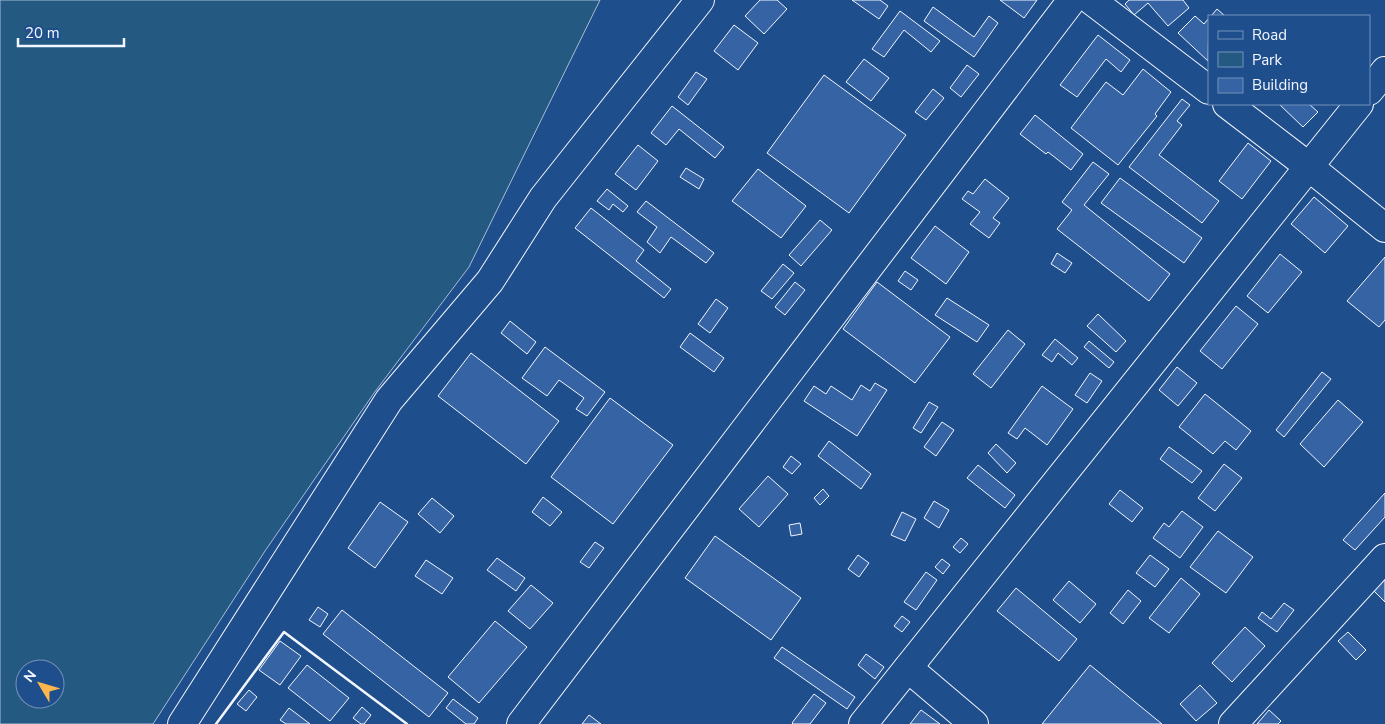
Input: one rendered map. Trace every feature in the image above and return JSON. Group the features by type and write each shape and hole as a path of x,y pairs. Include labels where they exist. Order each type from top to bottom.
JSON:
{"street":[{"path":"182,724 389,400 490,281 543,198 700,0"},
{"path":"520,724 1072,0"},
{"path":"1091,0 1208,89"},
{"path":"1370,90 1385,71"},
{"path":"1228,105 1385,228"},
{"path":"863,724 1358,105"},
{"path":"1233,724 1385,558"},
{"path":"908,668 974,724"}],"green space":[{"path":"0,0 600,0 469,267 374,393 265,551 153,724 0,724"}],"building":[{"path":"760,0 777,0 787,9 764,34 745,16"},
{"path":"852,0 880,0 888,6 879,19"},
{"path":"1000,0 1037,0 1024,18"},
{"path":"1129,0 1183,0 1189,8 1168,26 1148,3 1134,15 1125,4"},
{"path":"933,7 974,37 989,16 998,23 974,57 924,21"},
{"path":"1217,9 1224,15 1212,15"},
{"path":"900,11 940,41 931,52 904,30 884,57 872,49"},
{"path":"1195,16 1204,24 1208,19 1208,61 1178,33"},
{"path":"734,25 758,43 738,70 714,51"},
{"path":"1098,35 1130,60 1121,72 1106,59 1077,97 1060,85"},
{"path":"864,59 889,78 871,101 846,82"},
{"path":"967,65 979,74 961,97 950,88"},
{"path":"1143,69 1171,92 1155,114 1157,116 1118,165 1071,128 1106,82 1123,95"},
{"path":"696,72 707,79 688,105 678,97"},
{"path":"824,75 906,135 849,213 767,153"},
{"path":"933,89 944,98 926,120 915,112"},
{"path":"1182,99 1190,105 1177,121 1182,125 1159,155 1219,201 1202,223 1129,167"},
{"path":"1280,105 1310,105 1318,112 1303,127"},
{"path":"672,106 724,147 715,158 679,129 666,145 651,133"},
{"path":"1035,115 1083,154 1071,170 1020,134"},
{"path":"1248,143 1271,161 1242,199 1219,181"},
{"path":"638,145 658,161 636,190 615,174"},
{"path":"1093,162 1109,174 1084,205 1170,274 1149,301 1057,229 1072,210 1062,202"},
{"path":"686,168 704,179 699,189 680,177"},
{"path":"758,169 806,206 781,238 732,201"},
{"path":"1120,178 1202,238 1184,263 1101,203"},
{"path":"985,179 1009,198 993,218 1000,223 989,238 970,224 980,212 962,199 968,191 973,194"},
{"path":"607,189 628,206 623,212 613,204 609,210 597,201"},
{"path":"1314,197 1348,226 1325,253 1291,224"},
{"path":"646,201 714,253 706,263 671,237 660,253 647,242 657,227 637,212"},
{"path":"591,208 644,250 636,261 671,289 664,298 575,228"},
{"path":"820,220 832,230 801,266 789,255"},
{"path":"935,226 969,252 946,284 911,258"},
{"path":"1057,253 1072,263 1065,273 1051,264"},
{"path":"1280,254 1302,272 1268,313 1247,296"},
{"path":"1385,257 1385,320 1379,327 1347,301"},
{"path":"783,264 794,273 772,299 761,291"},
{"path":"905,271 918,280 911,290 898,281"},
{"path":"795,282 805,290 785,315 775,307"},
{"path":"877,282 950,337 915,383 843,329"},
{"path":"947,298 989,325 977,342 935,315"},
{"path":"716,299 728,308 710,333 698,324"},
{"path":"1236,306 1258,324 1222,369 1200,351"},
{"path":"1098,314 1126,341 1116,352 1087,326"},
{"path":"510,321 536,342 527,354 501,333"},
{"path":"1008,330 1025,344 991,388 973,374"},
{"path":"690,333 724,358 714,372 680,347"},
{"path":"1055,339 1078,358 1072,365 1058,353 1052,362 1042,355"},
{"path":"1089,341 1114,362 1109,368 1084,347"},
{"path":"545,347 605,392 587,416 576,409 584,398 559,380 547,396 522,378"},
{"path":"471,353 559,421 526,464 438,396"},
{"path":"1177,367 1197,383 1178,406 1159,390"},
{"path":"1322,372 1331,379 1284,437 1276,430"},
{"path":"1090,373 1102,381 1087,403 1075,395"},
{"path":"875,383 887,390 857,436 804,401 814,386 826,394 831,386 852,400 861,385 870,391"},
{"path":"1042,386 1073,409 1047,445 1025,428 1017,439 1008,433"},
{"path":"1205,394 1251,431 1236,450 1225,441 1213,454 1179,427"},
{"path":"610,398 673,445 613,524 551,477"},
{"path":"1338,400 1363,422 1324,467 1300,444"},
{"path":"929,402 938,407 921,433 913,428"},
{"path":"942,422 954,430 936,456 924,447"},
{"path":"829,441 871,474 861,489 818,456"},
{"path":"996,444 1016,463 1007,473 988,453"},
{"path":"1169,447 1202,471 1192,483 1160,459"},
{"path":"791,456 801,464 792,474 783,467"},
{"path":"1224,464 1242,478 1215,511 1198,498"},
{"path":"978,465 1015,495 1005,508 967,478"},
{"path":"768,476 788,494 759,527 739,509"},
{"path":"823,489 829,496 820,505 814,498"},
{"path":"1120,490 1143,508 1132,522 1109,504"},
{"path":"1385,493 1385,517 1355,550 1343,540"},
{"path":"543,497 562,512 550,526 532,512"},
{"path":"432,498 454,516 440,533 418,514"},
{"path":"934,501 949,510 939,528 924,518"},
{"path":"380,502 408,522 375,568 348,548"},
{"path":"1182,511 1203,527 1180,558 1153,538 1164,523 1169,527"},
{"path":"902,512 916,519 905,541 891,535"},
{"path":"800,523 802,534 791,536 789,525"},
{"path":"1218,531 1253,557 1226,593 1190,567"},
{"path":"715,536 801,598 771,640 685,578"},
{"path":"961,538 968,544 960,553 953,547"},
{"path":"595,542 604,548 589,568 580,562"},
{"path":"858,555 869,563 859,577 848,569"},
{"path":"1150,555 1169,569 1155,587 1136,573"},
{"path":"497,558 525,578 516,591 487,570"},
{"path":"942,559 950,565 943,574 935,567"},
{"path":"426,560 453,578 442,594 415,576"},
{"path":"926,572 937,580 916,610 904,602"},
{"path":"1385,573 1385,602 1370,587"},
{"path":"1181,578 1200,594 1169,633 1149,618"},
{"path":"1069,581 1096,604 1080,623 1053,600"},
{"path":"531,585 553,603 530,629 508,611"},
{"path":"1016,588 1077,639 1059,661 997,611"},
{"path":"1128,590 1141,601 1123,624 1110,613"},
{"path":"1284,603 1294,610 1277,632 1258,618 1262,612 1271,619"},
{"path":"318,607 328,614 320,627 309,620"},
{"path":"342,610 448,693 429,717 323,634"},
{"path":"902,616 910,622 902,632 894,626"},
{"path":"495,621 527,647 479,703 448,677"},
{"path":"1245,627 1265,646 1232,682 1212,663"},
{"path":"1348,632 1366,650 1356,660 1338,641"},
{"path":"280,641 301,656 280,685 259,670"},
{"path":"782,647 855,697 847,709 774,658"},
{"path":"866,654 884,667 875,679 858,665"},
{"path":"307,665 349,698 330,721 288,688"},
{"path":"1090,665 1162,724 1042,724"},
{"path":"1200,685 1217,703 1196,721 1180,704"},
{"path":"249,690 257,697 246,711 237,704"},
{"path":"814,694 826,703 810,724 793,724 792,723"},
{"path":"453,699 478,718 474,724 466,724 446,708"},
{"path":"362,707 371,715 364,724 353,718"},
{"path":"289,708 310,724 286,724 280,720"},
{"path":"921,710 940,724 910,724"},
{"path":"1269,710 1281,721 1278,724 1257,724"},
{"path":"589,715 601,724 582,724"}],"wall":[{"path":"216,724 284,632 407,724"}]}
